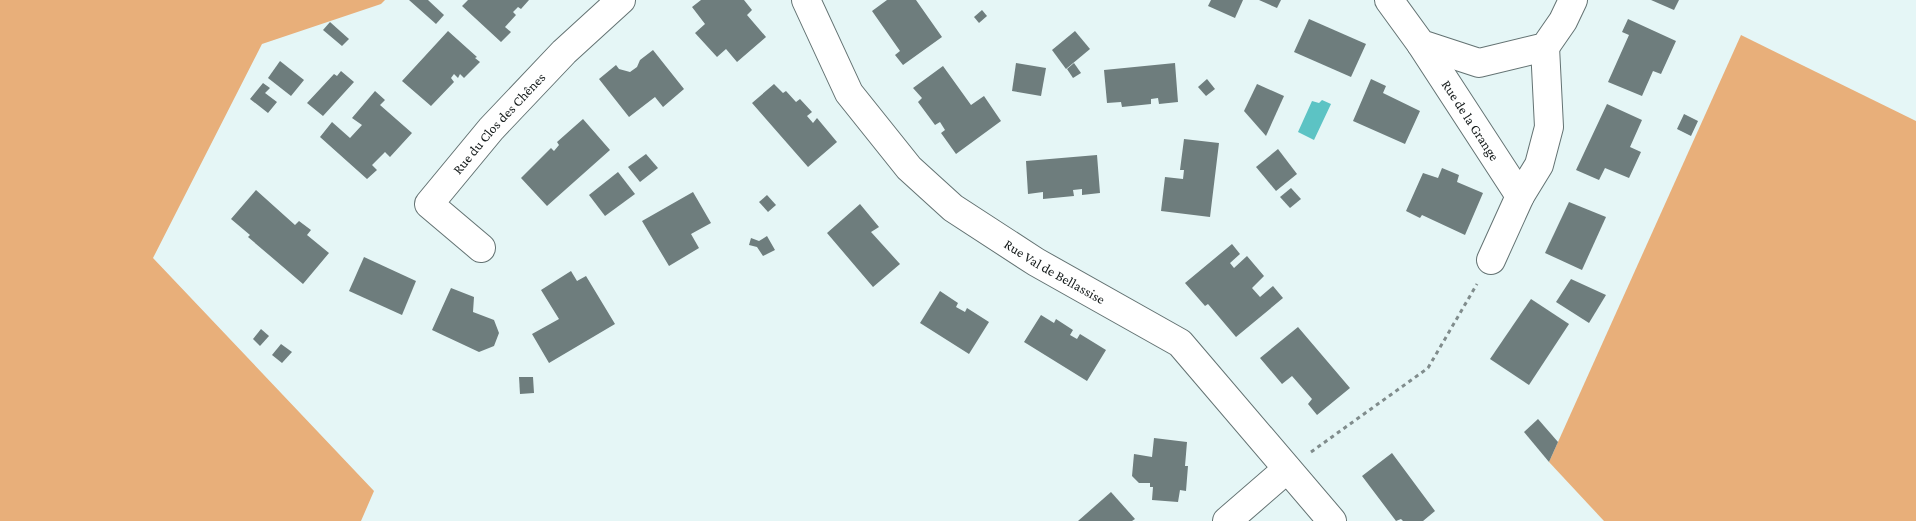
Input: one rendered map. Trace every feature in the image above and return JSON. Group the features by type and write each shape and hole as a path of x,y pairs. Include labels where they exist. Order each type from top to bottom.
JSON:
{"street":[{"name":"Rue du Clos des Chênes","path":"481,248 430,204 491,129 564,52 621,0"},
{"name":"Rue Val de Bellassise","path":"806,0 849,93 910,168 953,208 1036,262 1180,343 1332,521"},
{"name":"Rue de la Grange","path":"1389,0 1421,44 1520,196"},
{"path":"1491,260 1520,196 1538,165 1549,127 1545,47 1563,21 1573,0"},
{"name":"Rue de la Grange","path":"1421,44 1479,64 1545,47"},
{"path":"1227,521 1287,469"}],"path":[{"path":"1287,469 1428,368 1491,260"}],"shaded area":[{"path":"0,0 385,0 381,4 262,44 153,258 374,491 361,521 0,521"},
{"path":"1741,35 1916,121 1916,521 1604,521 1549,462"}],"water":[{"path":"1322,100 1331,104 1314,140 1298,132 1312,101 1319,103"}],"building":[{"path":"409,0 428,0 444,15 436,24"},
{"path":"468,0 529,0 521,9 518,7 513,12 516,15 505,27 511,32 501,42 462,6"},
{"path":"701,0 744,0 752,10 747,15 766,37 737,62 726,49 717,57 695,33 705,24 692,7"},
{"path":"887,0 916,0 942,37 903,65 895,55 900,51 872,11"},
{"path":"1211,0 1243,0 1235,18 1208,6"},
{"path":"1259,0 1281,0 1277,8"},
{"path":"1651,0 1679,0 1674,10"},
{"path":"982,10 987,16 979,23 974,17"},
{"path":"1309,19 1366,44 1351,77 1294,52"},
{"path":"1628,19 1676,41 1661,74 1653,71 1642,96 1608,82 1629,35 1622,32"},
{"path":"330,22 349,39 342,46 323,30"},
{"path":"448,31 477,57 475,58 480,62 464,78 460,74 458,78 454,74 451,78 454,82 431,106 402,81"},
{"path":"1075,31 1090,49 1066,69 1052,50"},
{"path":"653,50 684,89 663,107 655,97 629,117 599,79 616,65 619,69 630,72 637,67 640,60"},
{"path":"280,61 304,80 291,96 268,78"},
{"path":"1016,63 1046,68 1041,96 1012,91"},
{"path":"1074,63 1081,73 1073,78 1067,69"},
{"path":"1175,63 1178,102 1159,104 1158,98 1151,99 1151,104 1122,107 1121,102 1107,103 1104,70"},
{"path":"943,66 971,105 984,96 1001,121 956,154 941,133 945,130 940,122 935,125 918,102 922,98 913,88"},
{"path":"341,71 354,82 323,116 307,103 334,74 337,76"},
{"path":"1207,79 1215,89 1206,96 1198,87"},
{"path":"1371,79 1386,86 1383,93 1420,111 1405,144 1353,121"},
{"path":"263,83 270,88 265,93 277,102 268,113 250,99"},
{"path":"774,84 783,93 786,91 796,102 800,99 812,112 807,116 813,123 817,118 837,142 808,167 752,103"},
{"path":"1257,84 1284,96 1266,136 1244,111"},
{"path":"375,91 385,100 380,105 412,133 390,157 385,152 372,165 377,170 367,179 320,137 332,122 350,138 362,125 352,118"},
{"path":"1607,104 1642,120 1630,147 1641,152 1629,178 1605,168 1599,180 1576,170"},
{"path":"1684,114 1698,121 1691,136 1677,129"},
{"path":"583,119 610,150 547,206 521,178 551,148 554,151 559,145 557,142"},
{"path":"1184,139 1219,143 1210,217 1161,211 1165,177 1183,179 1184,170 1180,170"},
{"path":"1278,149 1297,174 1276,191 1256,167"},
{"path":"646,154 658,168 640,182 628,167"},
{"path":"1097,155 1100,193 1082,195 1082,189 1073,190 1074,196 1043,199 1043,192 1028,194 1026,161"},
{"path":"1442,168 1459,175 1457,182 1483,193 1465,235 1422,215 1420,218 1406,211 1423,173 1438,178"},
{"path":"618,172 635,194 605,216 589,195"},
{"path":"1291,188 1301,199 1290,208 1280,197"},
{"path":"256,190 295,225 299,221 311,230 307,235 329,253 303,284 248,237 250,235 231,219"},
{"path":"693,192 711,223 691,234 699,248 669,266 642,221"},
{"path":"767,195 776,205 768,212 759,202"},
{"path":"1569,202 1606,217 1582,270 1545,253"},
{"path":"860,204 879,227 871,232 900,264 873,287 827,233"},
{"path":"767,236 775,250 763,256 757,247 749,245 751,238 759,241"},
{"path":"1232,244 1240,254 1230,263 1234,268 1247,256 1264,276 1252,288 1260,297 1273,286 1283,298 1236,337 1208,304 1205,306 1185,283"},
{"path":"364,257 416,281 402,315 349,291"},
{"path":"571,271 577,281 586,276 615,324 549,363 532,334 559,319 541,290"},
{"path":"1571,279 1606,295 1589,323 1556,302"},
{"path":"451,288 474,297 473,312 494,320 499,333 494,346 479,352 432,330"},
{"path":"940,291 958,303 956,307 965,312 967,308 989,322 969,354 920,323"},
{"path":"1531,299 1569,324 1529,385 1490,359"},
{"path":"1041,315 1054,323 1056,319 1073,330 1070,335 1077,339 1080,334 1106,350 1087,381 1024,342"},
{"path":"1298,327 1350,388 1317,415 1308,404 1312,399 1292,376 1282,384 1260,358"},
{"path":"261,329 269,336 260,346 253,339"},
{"path":"281,344 292,352 282,363 272,355"},
{"path":"519,377 533,377 534,393 520,394"},
{"path":"1538,419 1558,442 1549,462 1524,432"},
{"path":"1154,438 1187,442 1185,466 1188,466 1186,491 1180,490 1178,502 1152,500 1153,487 1150,487 1150,483 1139,483 1132,476 1134,454 1152,457"},
{"path":"1392,453 1435,511 1423,521 1403,521 1401,519 1396,521 1362,476"},
{"path":"1111,492 1135,519 1132,521 1078,521"}]}
